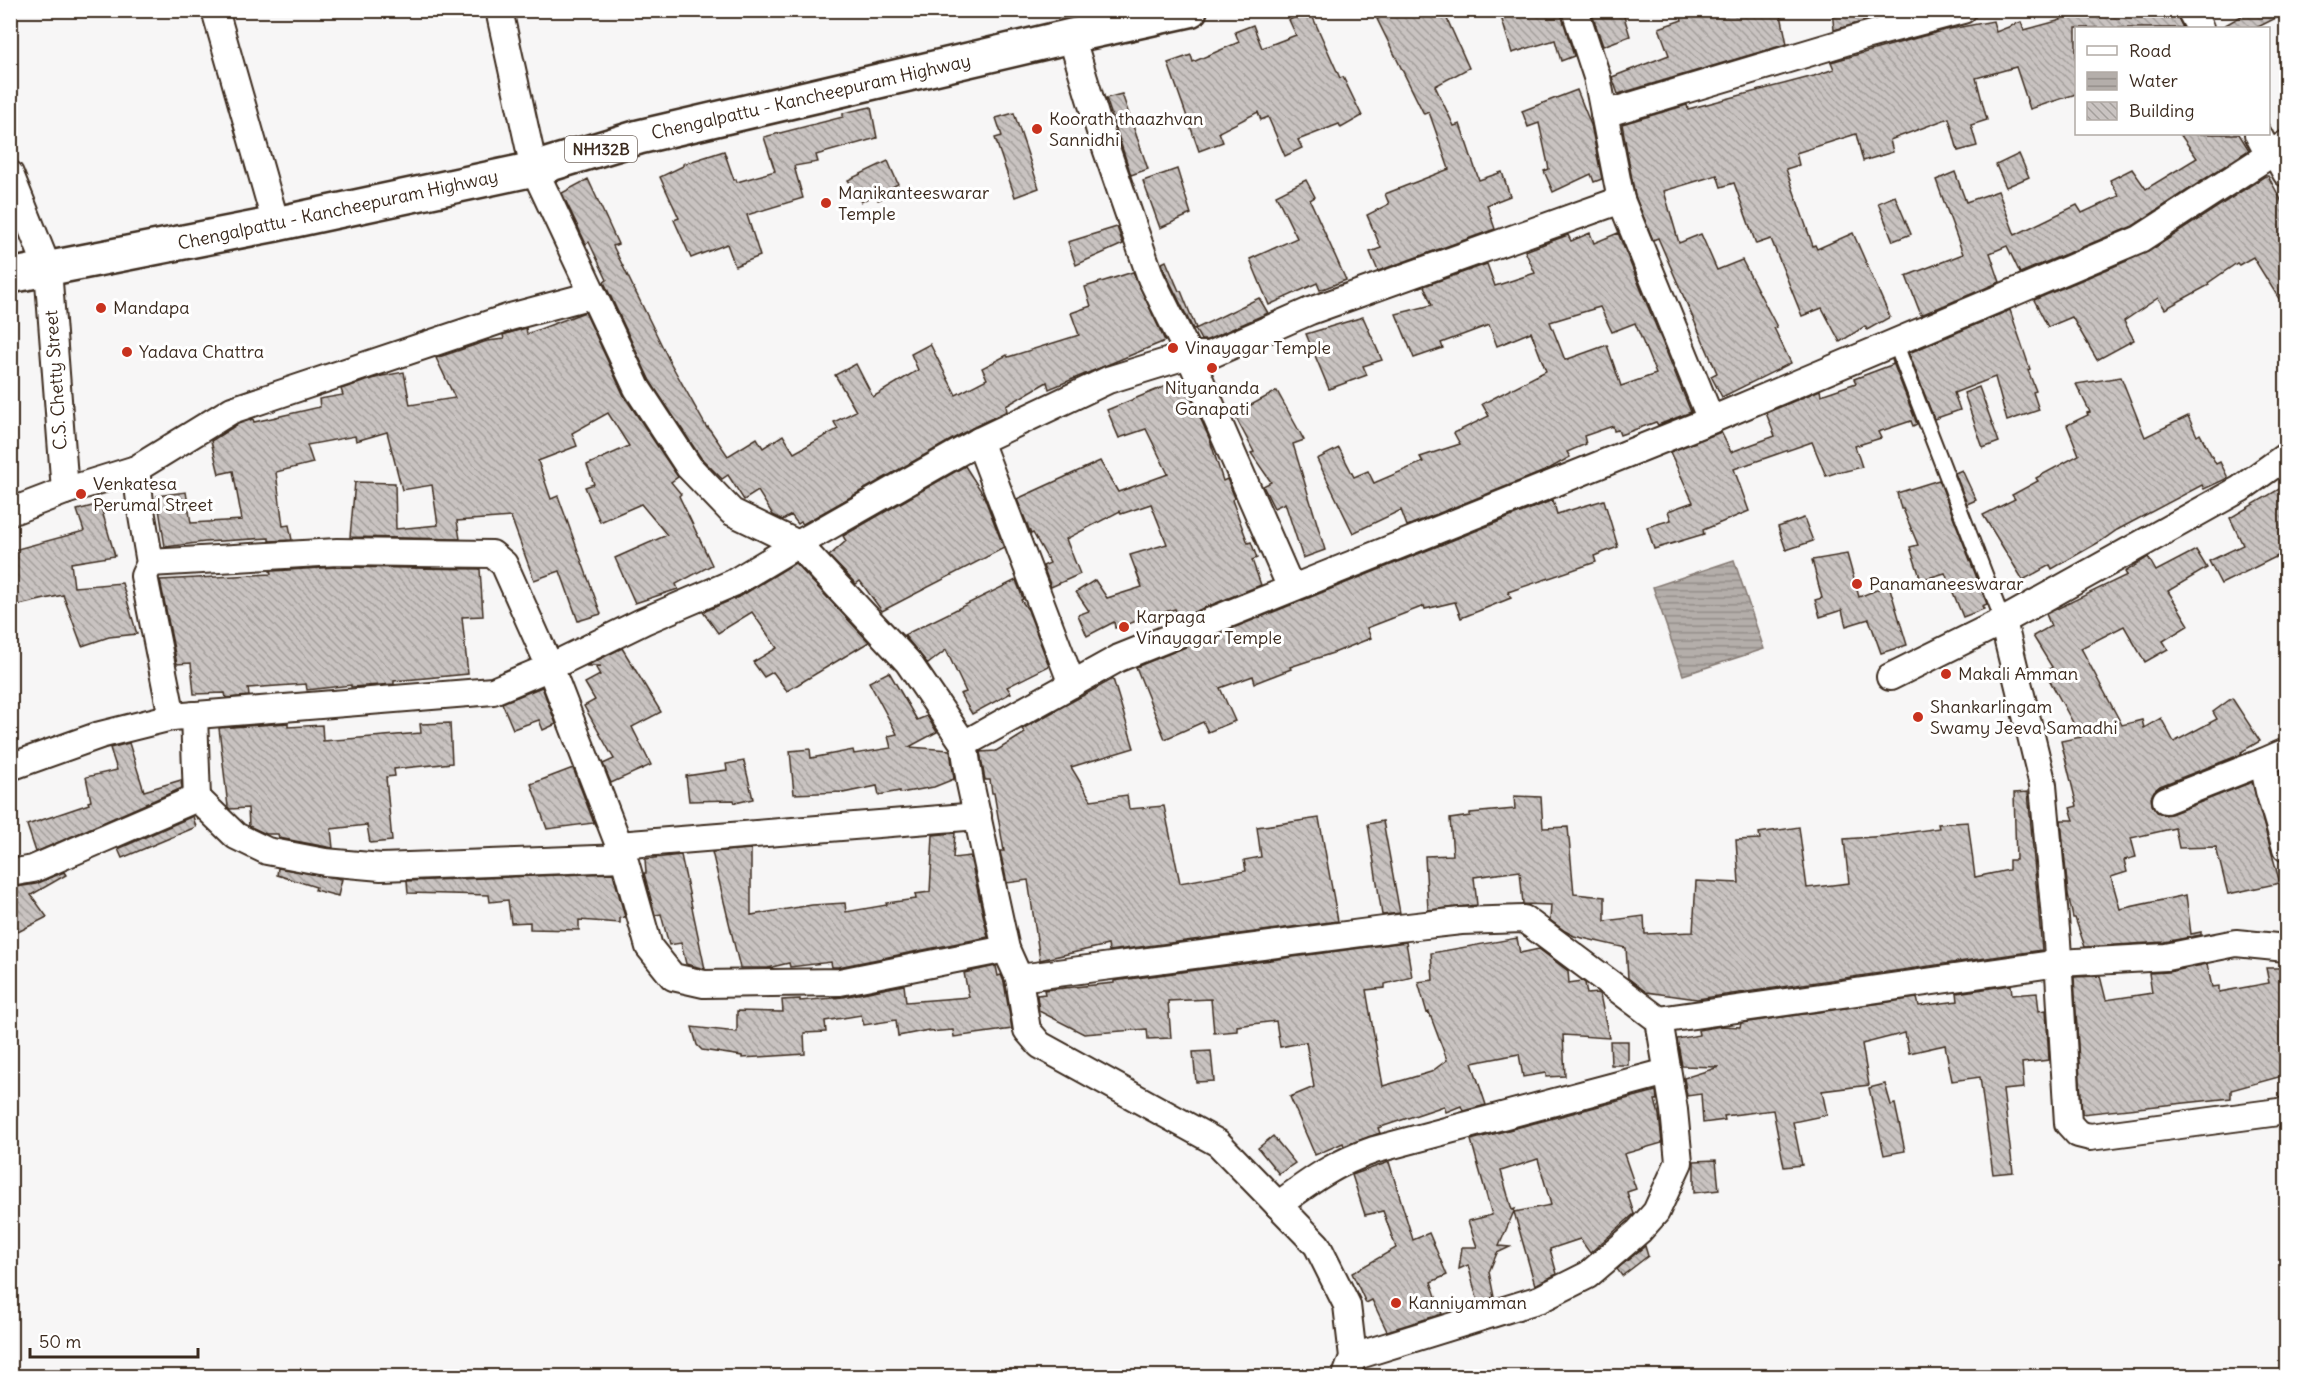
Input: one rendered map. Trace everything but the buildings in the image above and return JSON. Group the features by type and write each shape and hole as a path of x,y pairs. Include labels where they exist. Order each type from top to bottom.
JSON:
{"highway":[{"name":"Chengalpattu - Kancheepuram Highway","path":"10,276 276,224 534,169 639,137 1190,10"}],"street":[{"path":"215,10 276,224"},
{"path":"498,10 534,169 637,388 689,467 732,512 798,544 908,662 964,744 1006,949 1019,978 1027,1030 1040,1045 1218,1143 1317,1245 1347,1305 1350,1367 1540,1299 1588,1275 1639,1231 1656,1212 1679,1162 1659,1020 1524,919 1461,921 1398,928 1019,978"},
{"path":"1575,10 1597,77 1621,200 1711,420"},
{"path":"1604,114 1865,36 1963,10"},
{"path":"2190,10 2199,27"},
{"path":"1071,36 1099,128 1151,278 1189,355 1291,588"},
{"path":"964,744 1119,658 1711,420 2140,239 2272,146 2286,173"},
{"name":"C.S. Chetty Street","path":"10,174 48,269 65,491"},
{"path":"10,767 100,735 183,716 493,691 644,621 733,584 798,544 979,441 1108,380 1189,355 1210,355 1310,311 1621,200"},
{"path":"10,513 65,491 136,469 232,410 510,317 592,295"},
{"path":"979,441 1072,684"},
{"path":"1890,676 2003,621 2240,489 2286,456"},
{"path":"136,469 150,563 144,576 183,716 197,798 236,836 267,851 325,862 381,867 621,852 978,816"},
{"path":"150,563 337,552 492,554 504,564 550,666 621,852 649,947 673,977 704,984 840,982 1006,949"},
{"path":"2003,621 2043,785 2058,963 2068,1123 2078,1134 2090,1137 2286,1111"},
{"path":"2166,800 2286,752"},
{"path":"2263,762 2286,848"},
{"path":"10,873 33,869 197,798"},
{"path":"1659,1020 2058,963 2166,957 2236,943 2286,948"},
{"path":"1278,1205 1324,1171 1346,1159 1667,1072"}],"lane":[{"path":"1895,342 2003,621"}],"water":[{"path":"1734,560 1764,649 1683,675 1653,587"}],"place":[{"name":"Koorath thaazhvan Sannidhi","path":"1037,129"},
{"name":"Manikanteeswarar Temple","path":"826,203"},
{"name":"Mandapa","path":"101,308"},
{"name":"Vinayagar Temple","path":"1173,348"},
{"name":"Yadava Chattra","path":"127,352"},
{"name":"Nityananda Ganapati","path":"1212,368"},
{"name":"Venkatesa Perumal Street","path":"81,494"},
{"name":"Panamaneeswarar","path":"1857,584"},
{"name":"Karpaga Vinayagar Temple","path":"1124,627"},
{"name":"Makali Amman","path":"1946,674"},
{"name":"Shankarlingam Swamy Jeeva Samadhi","path":"1918,717"},
{"name":"Kanniyamman","path":"1396,1303"}]}
